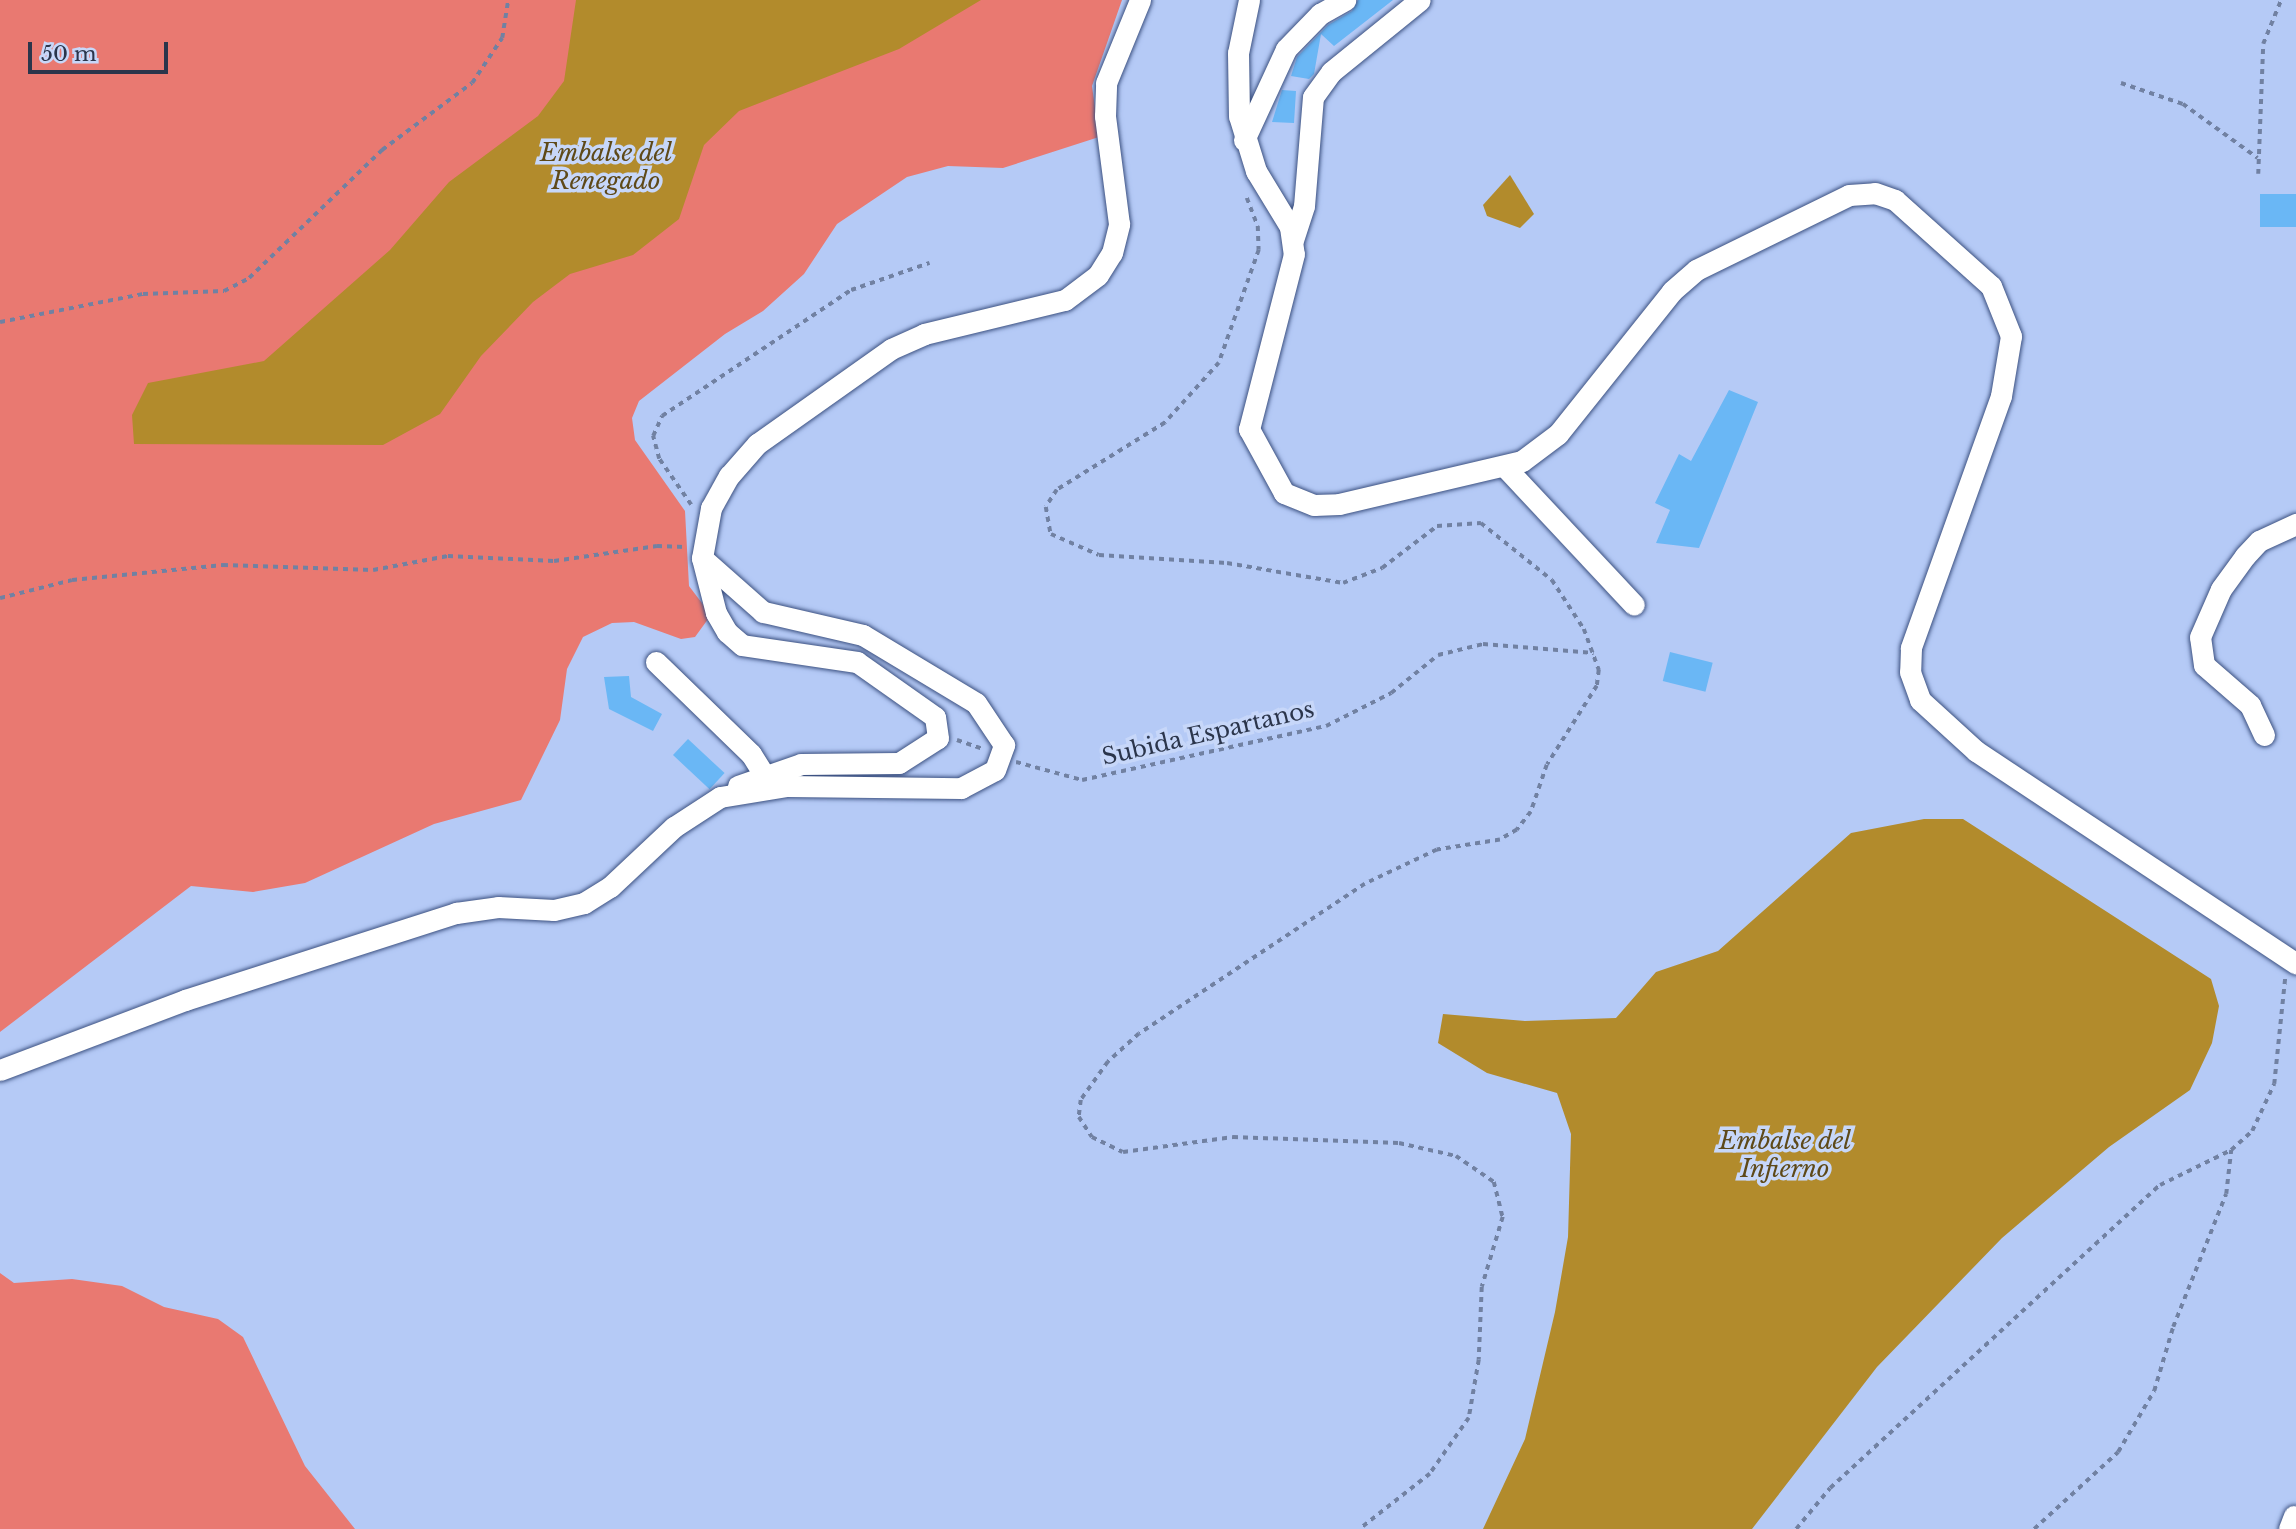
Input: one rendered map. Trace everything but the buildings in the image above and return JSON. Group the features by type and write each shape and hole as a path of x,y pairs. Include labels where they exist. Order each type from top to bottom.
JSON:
{"street":[{"path":"0,1070 185,1000 438,918 486,908 554,910 584,903 610,887 674,827 720,797 764,775 802,764 899,763 920,755 940,734 936,718 904,691 857,663 742,645 734,639 716,612 702,558 711,508 729,475 757,443 891,349 924,334 1058,302 1098,275 1117,240 1119,216 1105,116 1106,83 1140,0"},
{"path":"1249,0 1238,53 1244,140 1293,240"},
{"path":"1244,140 1286,50 1320,14 1345,0"},
{"path":"1420,0 1401,8 1331,72 1313,97 1304,206 1293,240 1293,268 1248,420 1254,447 1284,494 1314,505 1339,504 1506,468 1558,434 1672,291 1696,270 1849,195 1875,193 1905,205 1991,286 2006,312 2011,348 2001,396 1911,648 1910,672 1920,700 1976,751 2291,961"},
{"path":"1506,468 1634,605"},
{"path":"2264,735 2250,705 2204,664 2200,637 2221,589 2245,556 2259,541 2296,524"},
{"path":"702,558 763,612 863,635 964,694 996,727 1002,756 989,776 961,788 787,786 720,797"},
{"path":"656,662 751,754 764,775"}],"path":[{"path":"0,322 142,294 224,291 249,278 382,150 472,83 502,38 508,0"},
{"path":"2258,174 2263,44 2281,0"},
{"path":"2121,83 2183,104 2259,159"},
{"path":"1241,185 1258,226 1259,250 1219,363 1166,423 1057,490 1046,506 1051,534 1099,555 1227,563 1343,583 1370,575 1437,526 1481,523 1552,580 1594,653 1597,686 1547,765 1528,818 1517,830 1500,840 1425,854 1365,884 1139,1034 1108,1062 1080,1100 1079,1117 1092,1137 1123,1152 1233,1137 1399,1143 1456,1156 1494,1182 1503,1217 1482,1287 1479,1360 1469,1418 1430,1474 1360,1529"},
{"path":"711,508 691,505 659,459 653,436 662,416 851,290 929,264"},
{"path":"0,598 72,580 223,565 373,570 448,556 554,561 657,546 686,547 702,558"},
{"name":"Subida Espartanos","path":"940,734 1082,780 1326,726 1391,693 1438,655 1483,644 1594,653"},
{"path":"1796,1529 1836,1481 2160,1185 2231,1150 2252,1131 2271,1096 2291,961"},
{"path":"2035,1528 2118,1452 2154,1391 2173,1327 2226,1194 2231,1150"}],"shaded area":[{"path":"0,0 1122,0 1092,86 1099,137 1003,168 948,166 907,177 837,224 804,274 763,311 725,334 639,401 632,418 635,440 685,511 689,586 711,615 695,637 681,639 634,622 612,623 583,637 567,669 560,720 521,800 434,824 305,883 253,892 191,886 0,1032"},
{"path":"0,1273 14,1283 72,1279 122,1286 164,1307 218,1319 243,1337 305,1466 355,1529 0,1529"}],"water":[{"name":"Embalse del Renegado","path":"576,0 981,0 899,49 739,111 704,145 679,219 633,255 570,274 533,302 481,356 440,414 383,445 134,444 132,415 148,383 264,361 390,250 449,182 538,116 564,81"},
{"path":"1510,175 1534,214 1520,228 1487,216 1483,205"},
{"name":"Embalse del Infierno","path":"1924,819 1963,819 2211,979 2219,1006 2212,1043 2190,1090 2109,1147 2002,1238 1877,1367 1752,1529 1483,1529 1525,1439 1555,1312 1568,1237 1571,1134 1557,1093 1487,1073 1438,1043 1443,1014 1525,1021 1616,1018 1656,972 1718,951 1851,833"}]}
